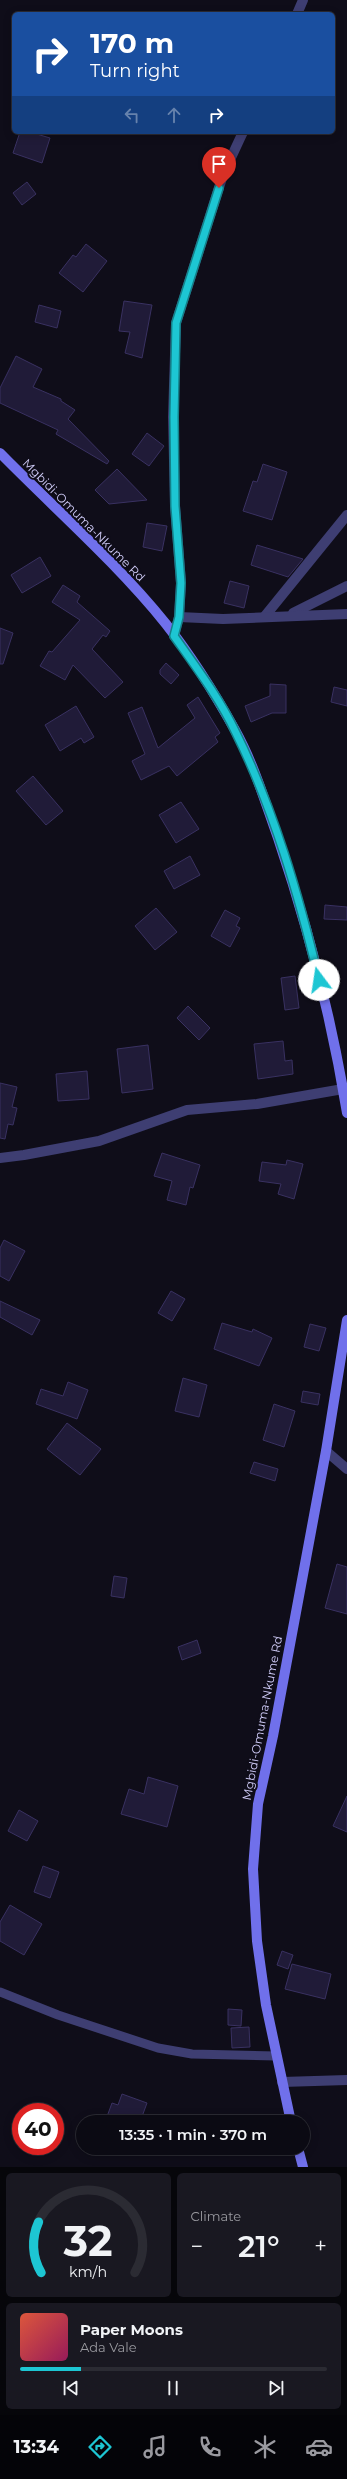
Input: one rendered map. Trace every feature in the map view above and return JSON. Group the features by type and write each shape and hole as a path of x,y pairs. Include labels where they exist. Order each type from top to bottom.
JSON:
{"street":[{"path":"298,12 303,0"},
{"path":"174,636 179,617 181,583 175,506 174,417 176,323 223,175 242,134"},
{"name":"Mgbidi-Omuma-Nkume Rd","path":"0,453 120,571 174,636 201,674 236,732 263,794 292,881 314,959 347,1113"},
{"path":"265,616 347,515"},
{"path":"290,614 347,586"},
{"path":"179,617 223,619 290,614 347,614"},
{"path":"0,1158 99,1141 187,1110 257,1104 343,1089"},
{"name":"Mgbidi-Omuma-Nkume Rd","path":"289,2115 276,2056 257,1942 253,1869 257,1811 326,1451 347,1320"},
{"path":"326,1451 347,1469"},
{"path":"282,2082 347,2080"},
{"path":"300,2155 303,2167"}],"lane":[{"path":"0,1992 58,2015 158,2048 192,2054 276,2056"}],"building":[{"path":"19,134 37,134 50,138 42,163 13,153"},
{"path":"27,182 36,194 22,205 13,193"},
{"path":"86,244 107,261 83,292 59,273 73,255 76,257"},
{"path":"124,301 152,305 142,358 125,353 130,332 119,331"},
{"path":"39,305 61,311 57,328 35,322"},
{"path":"16,356 42,369 33,387 61,399 61,401 75,410 68,419 109,461 107,464 56,434 58,430 0,403 0,388"},
{"path":"147,433 164,446 149,466 132,454"},
{"path":"263,464 287,472 272,520 243,511 253,481 257,482"},
{"path":"117,469 147,500 109,504 95,490"},
{"path":"147,523 167,526 162,551 143,547"},
{"path":"257,545 303,559 288,577 251,565"},
{"path":"40,557 51,576 22,593 11,575"},
{"path":"230,581 249,586 244,608 224,603"},
{"path":"63,585 80,596 77,602 110,631 106,637 103,635 92,649 123,682 105,698 73,665 65,680 40,666 49,651 52,652 80,620 52,602"},
{"path":"0,628 13,633 3,664 0,664"},
{"path":"166,663 179,675 171,684 160,674 160,670"},
{"path":"270,684 286,685 286,713 272,713 251,722 245,706 270,696"},
{"path":"334,687 347,690 347,706 331,702"},
{"path":"198,697 220,733 215,737 218,742 177,776 169,766 141,780 132,761 145,754 128,713 142,707 158,748 195,718 187,705"},
{"path":"76,706 94,737 84,743 81,738 60,751 45,725"},
{"path":"33,776 63,811 46,825 16,791"},
{"path":"181,802 199,829 176,843 159,815"},
{"path":"190,856 200,875 174,889 164,871"},
{"path":"325,905 347,907 347,920 324,919"},
{"path":"156,908 177,932 155,950 135,926"},
{"path":"225,910 240,918 236,926 240,928 230,947 211,936"},
{"path":"295,976 299,1008 285,1010 281,978"},
{"path":"188,1006 210,1028 199,1040 177,1018"},
{"path":"283,1041 285,1061 292,1060 293,1074 258,1079 254,1044"},
{"path":"148,1045 153,1089 122,1093 117,1049"},
{"path":"87,1071 89,1099 58,1101 56,1074"},
{"path":"0,1083 17,1087 12,1107 17,1108 13,1125 8,1124 5,1139 0,1138"},
{"path":"162,1153 200,1165 193,1188 190,1187 186,1205 167,1200 172,1181 154,1176"},
{"path":"287,1160 303,1164 294,1199 278,1194 281,1184 259,1181 262,1162 286,1165"},
{"path":"4,1240 25,1251 9,1281 0,1276 0,1248"},
{"path":"171,1291 185,1299 172,1321 158,1313"},
{"path":"0,1301 40,1320 32,1335 0,1317"},
{"path":"222,1323 252,1332 253,1329 272,1338 259,1366 214,1349"},
{"path":"310,1324 326,1328 319,1351 304,1347"},
{"path":"183,1378 207,1385 199,1417 175,1411"},
{"path":"68,1382 88,1390 77,1419 36,1404 41,1389 63,1396"},
{"path":"303,1391 320,1394 318,1405 301,1402"},
{"path":"274,1404 295,1411 284,1447 263,1440"},
{"path":"67,1423 101,1449 80,1475 47,1449"},
{"path":"254,1462 278,1469 275,1481 250,1473"},
{"path":"337,1564 347,1567 347,1614 325,1608"},
{"path":"114,1576 127,1578 124,1598 111,1596"},
{"path":"197,1640 201,1653 182,1660 178,1647"},
{"path":"148,1777 178,1786 167,1827 121,1814 129,1789 144,1794"},
{"path":"347,1796 347,1832 333,1826"},
{"path":"19,1810 38,1821 27,1841 8,1831"},
{"path":"43,1866 59,1872 50,1898 34,1892"},
{"path":"10,1905 42,1924 24,1955 0,1941 0,1922"},
{"path":"282,1951 293,1955 288,1969 277,1965"},
{"path":"292,1964 331,1974 325,1999 285,1989"},
{"path":"228,2009 242,2010 241,2026 228,2025"},
{"path":"249,2027 250,2047 232,2048 231,2028"},
{"path":"122,2094 147,2103 143,2115 108,2115 112,2103 118,2105"}],"route":[{"path":"219,188 176,323 174,417 175,506 181,583 179,617 174,636 201,674 236,732 263,794 292,881 319,980"}]}
